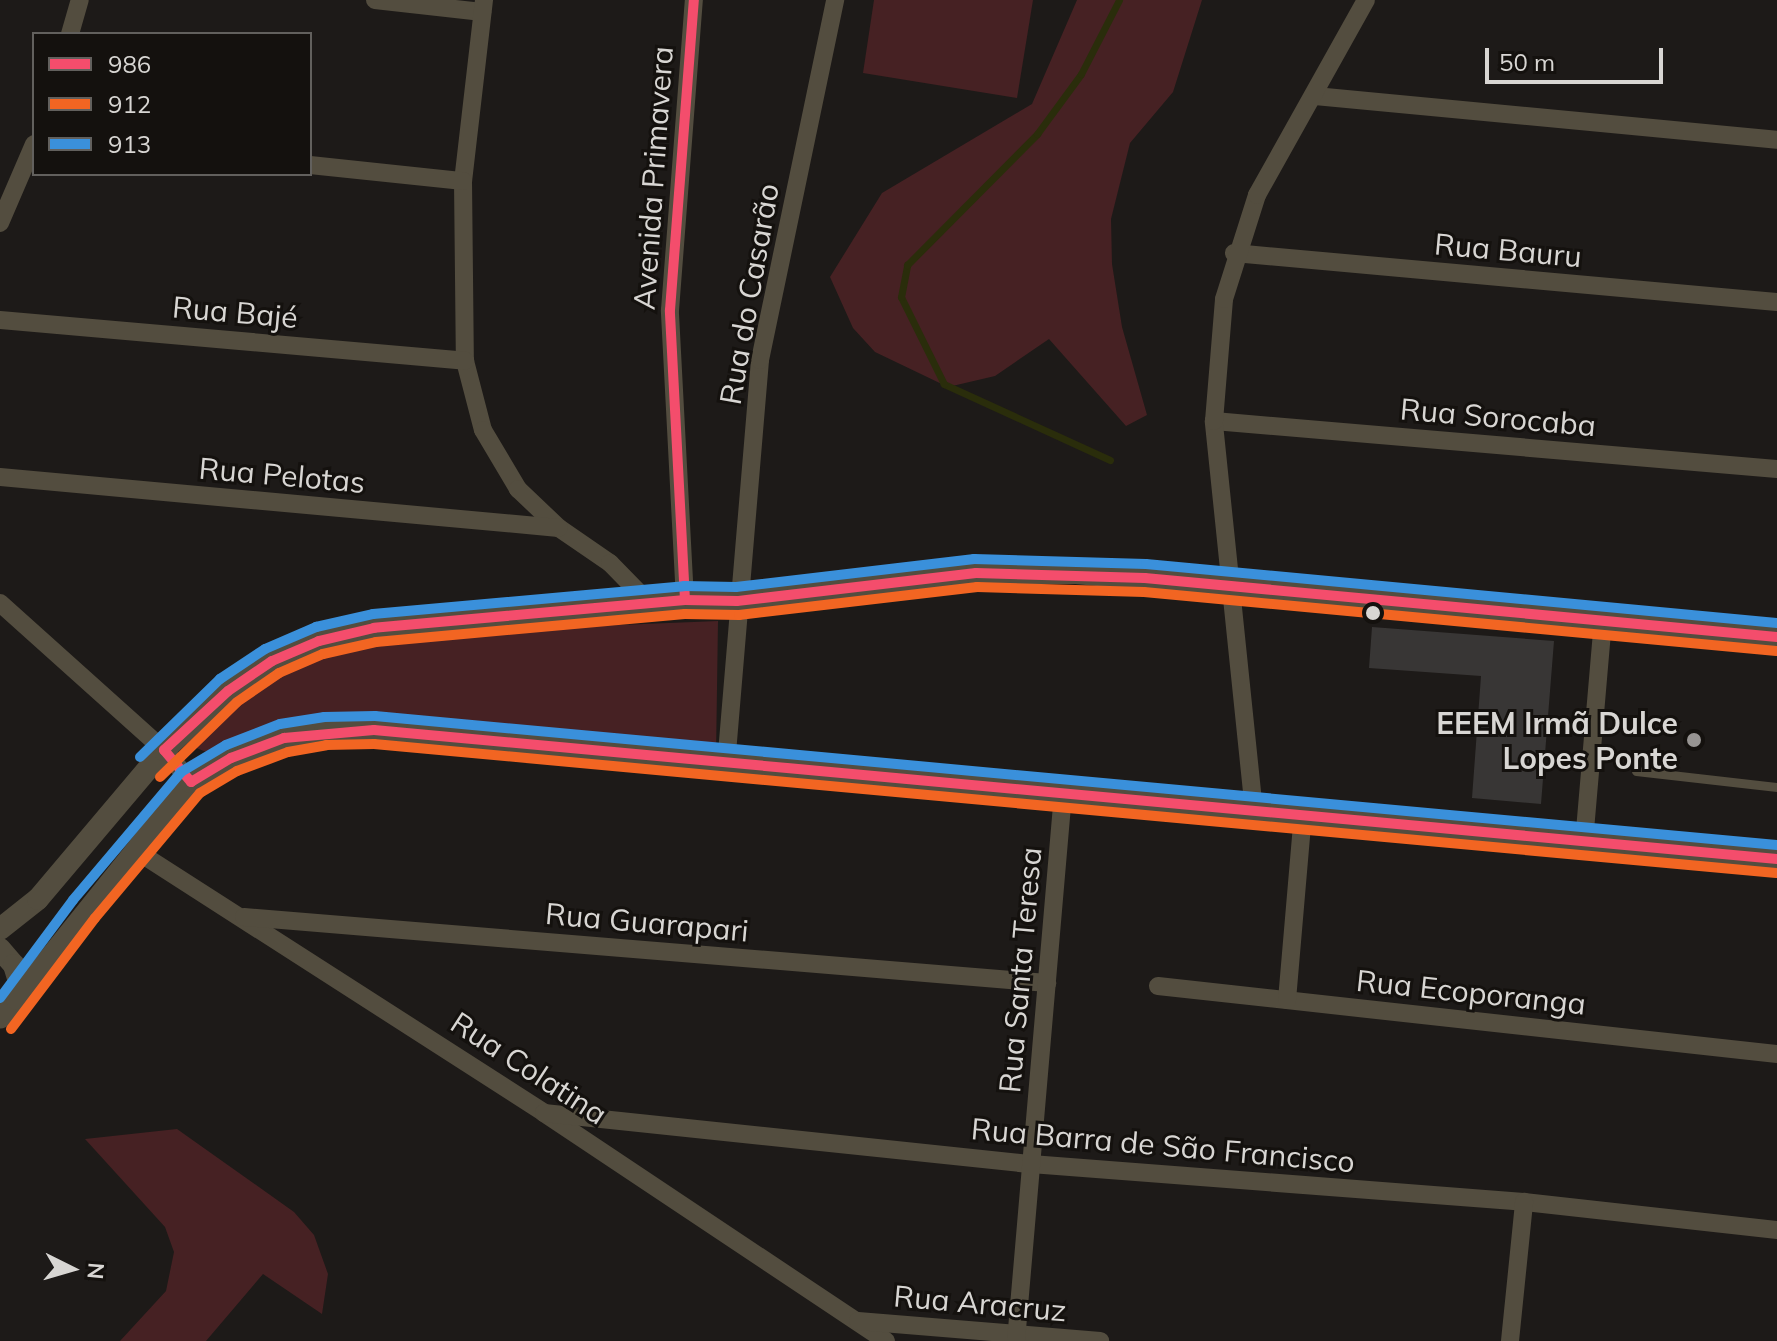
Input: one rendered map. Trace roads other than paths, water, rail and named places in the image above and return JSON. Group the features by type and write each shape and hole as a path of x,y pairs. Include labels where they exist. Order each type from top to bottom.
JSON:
{"street":[{"path":"71,32 80,0"},
{"path":"375,0 483,6 463,181 465,361 483,430 518,489 559,528 610,563 650,604"},
{"name":"Avenida Primavera","path":"685,600 670,310 694,0"},
{"name":"Rua do Casarão","path":"726,765 737,601 760,360 835,0"},
{"path":"1254,811 1214,421 1224,299 1234,253 1257,195 1366,0"},
{"path":"1315,96 1777,140"},
{"path":"0,223 32,149"},
{"path":"312,165 463,181"},
{"name":"Rua Bauru","path":"1234,253 1777,302"},
{"name":"Rua Bajé","path":"0,320 465,361"},
{"name":"Rua Sorocaba","path":"1214,421 1777,469"},
{"name":"Rua Pelotas","path":"0,477 559,528"},
{"path":"0,929 38,899 171,743 228,691 272,661 319,641 446,619 685,600 737,601 976,573 1076,573 1383,598 1777,637"},
{"path":"0,603 171,743 191,782"},
{"path":"1584,842 1603,622"},
{"path":"5,1013 191,782 271,743 325,731 374,730 726,765 1777,859"},
{"name":"Rua Santa Teresa","path":"1016,1337 1063,794"},
{"path":"1287,1000 1303,815"},
{"name":"Rua Colatina","path":"135,850 544,1113 886,1341"},
{"name":"Rua Guarapari","path":"242,916 1047,983"},
{"path":"0,949 14,965 5,1013"},
{"name":"Rua Ecoporanga","path":"1158,986 1777,1054"},
{"name":"Rua Barra de São Francisco","path":"544,1113 1031,1164 1524,1202 1777,1230"},
{"path":"1510,1341 1524,1202"},
{"name":"Rua Aracruz","path":"855,1321 1016,1337 1100,1341"}],"lane":[{"path":"1636,771 1777,787"}],"waterway":[{"path":"1110,460 944,384 901,297 907,265 1037,134 1081,74 1119,0"}],"place":[{"name":"EEEM Irmã Dulce Lopes Ponte","path":"1694,740"}]}
